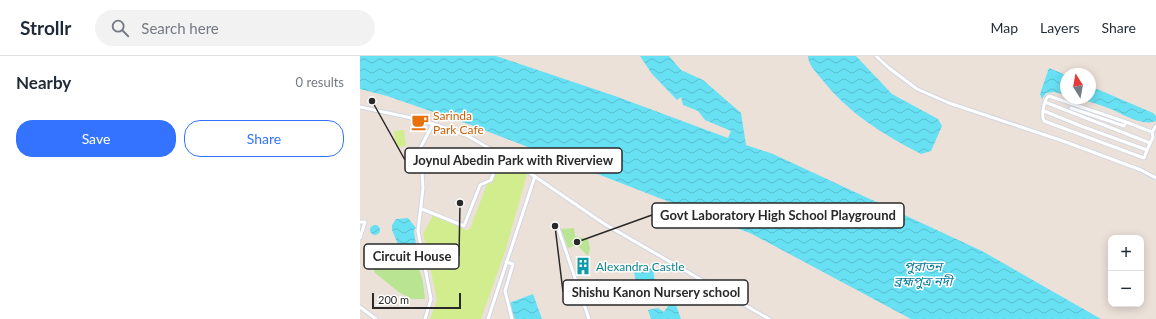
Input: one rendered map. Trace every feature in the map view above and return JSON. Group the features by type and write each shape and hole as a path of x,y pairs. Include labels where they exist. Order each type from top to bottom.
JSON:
{"street":[{"path":"876,56 917,89 955,106 980,112 1141,170 1156,178"},
{"path":"1152,132 1049,96 1047,96 1042,116 1044,121 1144,158 1153,138 1152,132 1156,126"},
{"path":"1045,102 1150,143"},
{"path":"360,107 432,124 466,135 501,154 603,223 769,319"},
{"path":"1071,108 1124,126 1126,122"},
{"path":"1044,111 1147,150"},
{"path":"425,319 431,299 418,231 422,209 422,171 417,154 432,124"},
{"path":"422,209 464,226 480,184 492,180 501,154"},
{"path":"488,319 535,176"},
{"path":"360,222 365,222 360,238"},
{"path":"558,228 589,319"},
{"path":"506,262 513,264 505,291 512,319"},
{"path":"360,307 376,319"}],"green space":[{"path":"404,130 406,146 396,147 394,131"},
{"path":"502,157 527,174 506,249 481,319 430,319 437,300 423,234 433,215 466,230 470,229 487,184 492,182"},
{"path":"574,228 575,236 588,239 590,249 588,256 577,245 568,248 561,229"},
{"path":"413,247 423,282 425,299 412,299 400,293 375,273 367,252"}],"water":[{"name":"পুরাতন ব্রহ্মপুত্র নদী","path":"360,56 496,56 615,96 728,138 731,131 705,120 698,111 683,105 681,97 677,100 652,74 640,56 669,56 681,70 703,80 741,113 746,145 773,154 982,251 1101,319 911,319 752,234 471,125 387,96 360,89"},
{"path":"808,56 856,56 892,94 938,119 942,126 931,151 921,154 879,130 854,112 831,90 810,65"},
{"path":"1049,68 1060,73 1060,94 1054,92 1046,93 1042,99 1040,94"},
{"path":"1096,89 1153,113 1156,116 1156,121 1138,121 1096,104"},
{"path":"408,218 416,228 414,230 416,245 399,247 392,230 392,225 396,219"},
{"path":"373,225 377,225 379,226 379,234 373,235 370,232 370,228"},
{"path":"653,268 657,298 649,303 643,304 638,295 634,271"},
{"path":"533,294 542,319 515,319 509,303"},
{"path":"675,302 681,319 651,319 648,310 658,308 664,312 668,306"}],"place":[{"name":"Joynul Abedin Park with Riverview","path":"372,101"},
{"name":"Sarinda Park Cafe","path":"420,122"},
{"name":"Circuit House","path":"460,203"},
{"name":"Shishu Kanon Nursery school","path":"555,226"},
{"name":"Govt Laboratory High School Playground","path":"577,242"},
{"name":"Alexandra Castle","path":"583,266"}]}
